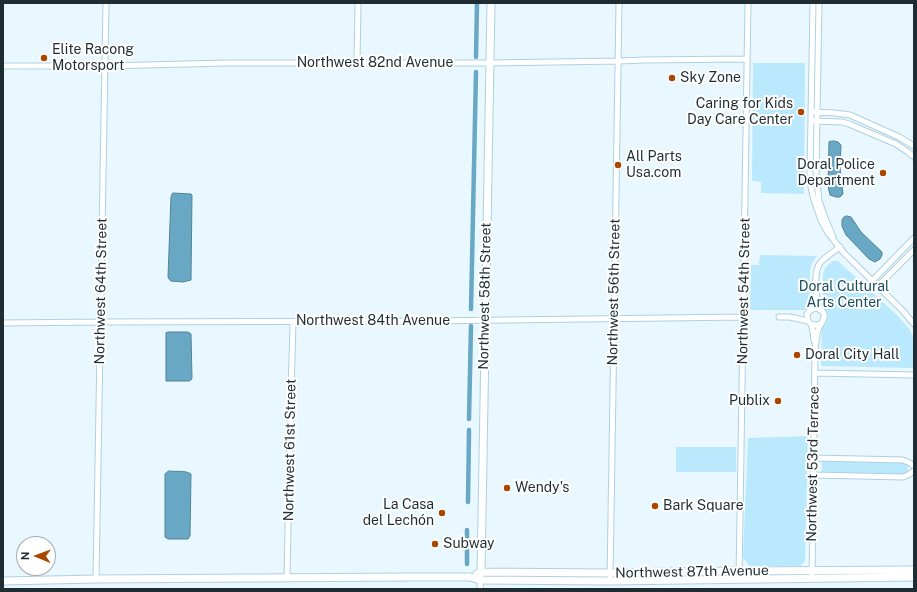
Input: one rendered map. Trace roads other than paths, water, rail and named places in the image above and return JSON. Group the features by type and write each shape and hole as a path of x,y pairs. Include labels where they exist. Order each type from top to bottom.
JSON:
{"main road":[{"name":"Northwest 58th Street","path":"481,576 491,3"},
{"name":"Northwest 87th Avenue","path":"609,577 739,571 914,570"},
{"name":"Northwest 87th Avenue","path":"3,581 481,576 739,579 914,577"}],"street":[{"name":"Northwest 64th Street","path":"96,579 106,3"},
{"path":"357,63 358,3"},
{"name":"Northwest 56th Street","path":"609,577 619,3"},
{"name":"Northwest 54th Street","path":"739,579 748,3"},
{"path":"813,3 810,173 814,200 822,223 828,233 914,324"},
{"path":"819,3 817,188 821,205 834,240"},
{"name":"Northwest 82nd Avenue","path":"3,66 105,66 226,63 489,63 747,59"},
{"path":"811,112 842,113 850,115 899,137 914,146"},
{"path":"811,120 842,122 861,128 896,144 914,157"},
{"path":"861,128 863,121"},
{"path":"814,200 821,205"},
{"path":"872,281 914,238"},
{"path":"810,322 807,316 816,291 817,270 819,264 840,247"},
{"path":"878,286 914,250"},
{"path":"790,317 816,325 823,321 824,314 820,310 816,291"},
{"path":"779,317 790,317 806,314 817,308 820,310"},
{"name":"Northwest 84th Avenue","path":"3,323 293,322 744,317"},
{"name":"Northwest 61st Street","path":"287,578 293,322"},
{"name":"Northwest 53rd Terrace","path":"810,322 814,332 815,350 812,578"},
{"name":"Northwest 53rd Terrace","path":"815,350 820,324"},
{"path":"815,373 914,375"},
{"path":"814,458 903,460 914,466"},
{"path":"908,462 910,469 908,475"},
{"path":"813,475 899,477 908,475 914,471"},
{"name":"Northwest 58th Street","path":"480,589 481,576"}],"waterway":[{"path":"476,57 477,3"},
{"path":"471,309 476,72"},
{"path":"469,419 471,326"},
{"path":"468,502 469,430"},
{"path":"467,530 467,564"}],"place":[{"name":"Elite Racong Motorsport","path":"44,58"},
{"name":"Sky Zone","path":"672,78"},
{"name":"Caring for Kids Day Care Center","path":"801,112"},
{"name":"All Parts Usa.com","path":"618,165"},
{"name":"Doral Police Department","path":"883,173"},
{"name":"Doral City Hall","path":"797,355"},
{"name":"Publix","path":"778,401"},
{"name":"Wendy's","path":"507,488"},
{"name":"Bark Square","path":"655,506"},
{"name":"La Casa del Lechón","path":"442,513"},
{"name":"Subway","path":"435,544"}],"park label":[{"name":"Doral Cultural Arts Center","path":"844,296"}]}
